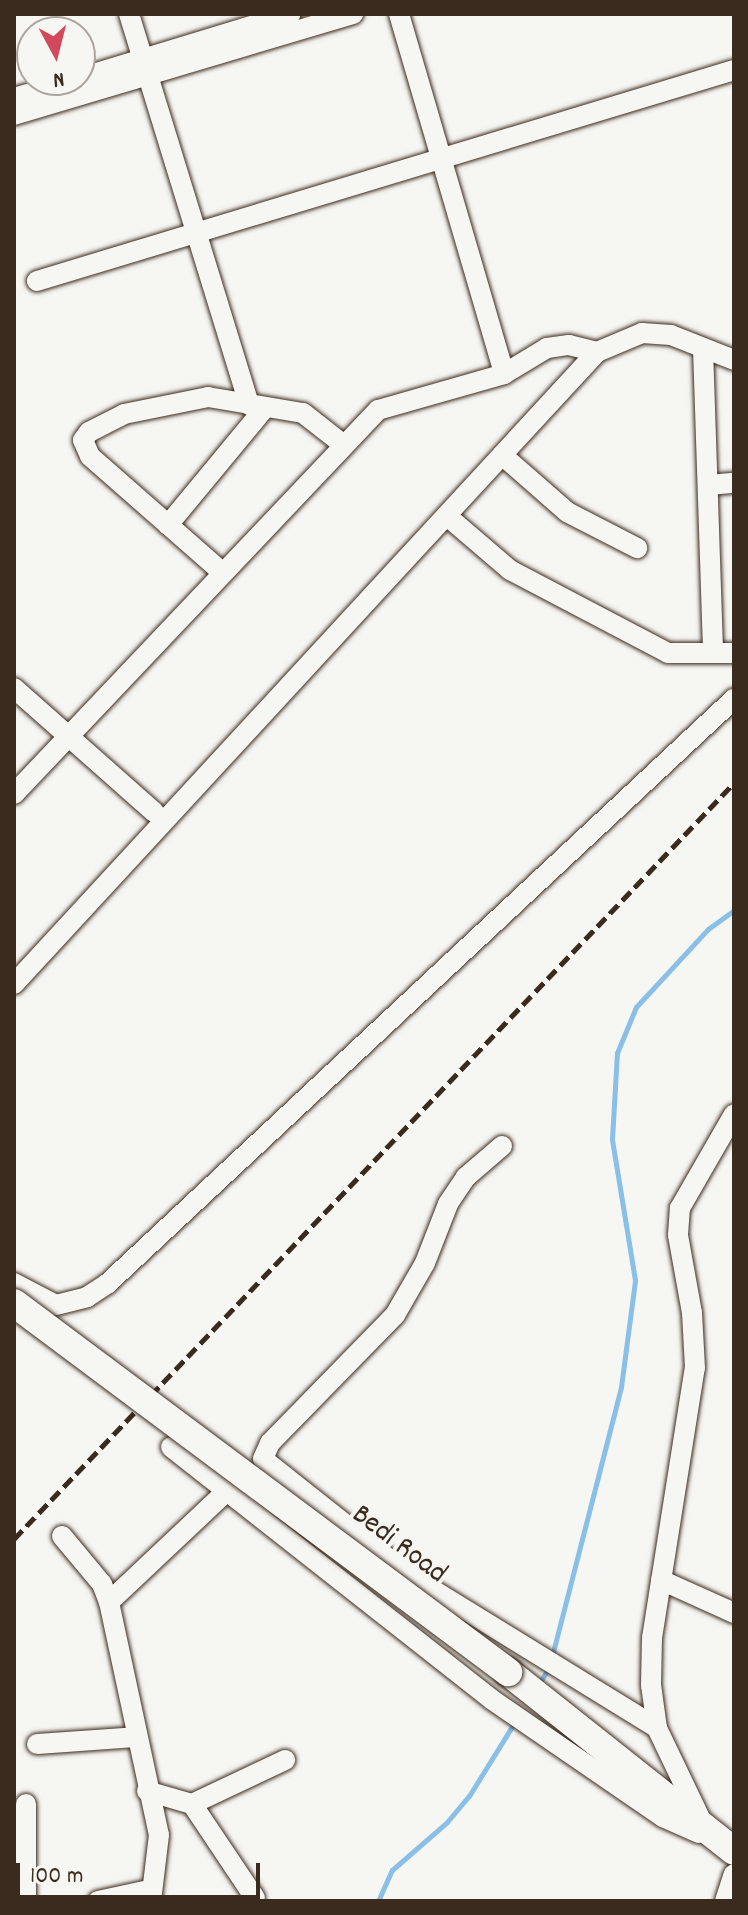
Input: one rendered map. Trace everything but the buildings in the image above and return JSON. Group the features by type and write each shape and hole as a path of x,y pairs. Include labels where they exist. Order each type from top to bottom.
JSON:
{"main road":[{"name":"Bedi Road","path":"14,1303 711,1832"}],"street":[{"path":"115,14 139,70 250,405"},
{"path":"129,14 139,70"},
{"path":"14,115 290,14"},
{"path":"96,76 139,70 353,14"},
{"path":"399,14 443,154 504,374"},
{"path":"37,281 443,154 734,70"},
{"path":"14,984 597,352 642,333 671,335 734,360"},
{"path":"14,794 378,410 504,374 558,346 597,352"},
{"path":"447,516 510,570 668,653 724,651 709,485 703,348"},
{"path":"84,448 89,432 124,414 188,398 303,413 344,445"},
{"path":"168,525 250,405"},
{"path":"70,430 84,448 223,573"},
{"path":"502,455 567,512 637,548"},
{"path":"709,485 734,483"},
{"path":"14,688 71,734 154,812"},
{"path":"14,1283 56,1305 87,1297 107,1284 734,699"},
{"path":"711,1832 657,1728 651,1669 661,1580 695,1368 692,1313 678,1235 680,1208 734,1114"},
{"path":"502,1146 466,1177 448,1204 414,1287 395,1315 270,1443 263,1459 412,1577 657,1728"},
{"path":"171,1447 491,1699 663,1817 711,1832"},
{"path":"109,1602 228,1490"},
{"path":"62,1536 102,1584 109,1602 147,1791 159,1835 150,1895 98,1901"},
{"path":"661,1580 734,1613"},
{"path":"37,1744 136,1737"},
{"path":"192,1804 285,1760"},
{"path":"147,1791 192,1804 255,1898"},
{"path":"26,1804 26,1901"},
{"path":"725,1901 734,1874"}],"waterway":[{"path":"552,1656 621,1387 635,1280 612,1139 617,1053 636,1007 708,929 734,910"},
{"path":"538,1685 550,1666"},
{"path":"378,1901 392,1870 447,1822 469,1796 516,1720"}],"railway":[{"path":"14,1539 734,783"}]}
